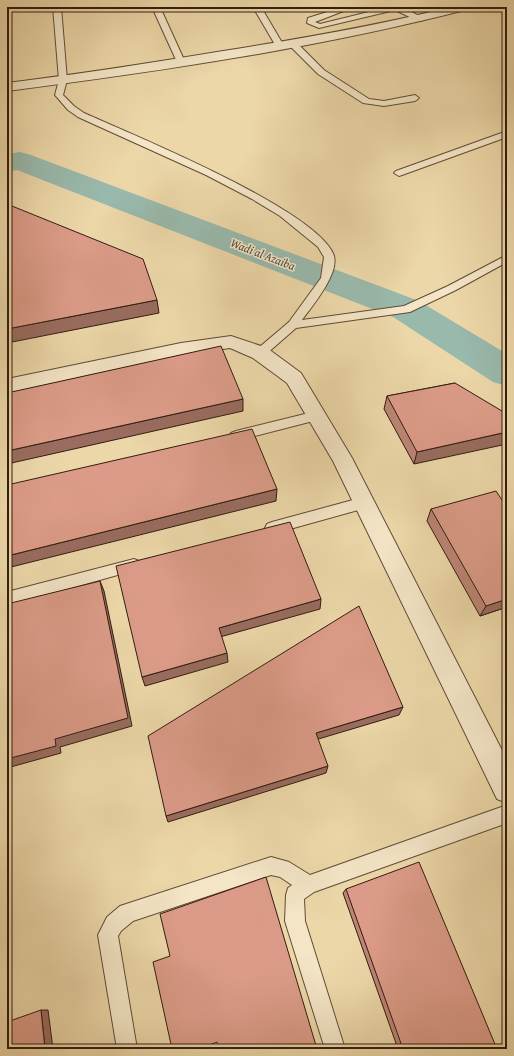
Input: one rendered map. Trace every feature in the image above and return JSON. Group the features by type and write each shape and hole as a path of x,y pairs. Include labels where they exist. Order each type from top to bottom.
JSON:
{"street":[{"path":"7,87 180,62 286,44 421,19 465,7"},
{"path":"7,386 181,349 231,342 260,352 294,378 342,458 507,789"}],"lane":[{"path":"57,7 62,80 59,95 71,108 81,115 209,173 254,197 284,214 322,245 329,257 326,278 293,325 260,352"},
{"path":"156,7 180,62"},
{"path":"257,7 286,44 321,72 366,101 372,104 380,104 415,98"},
{"path":"350,7 311,20 311,24 318,26 397,7 421,19"},
{"path":"399,173 507,134"},
{"path":"293,325 406,309 452,288 507,258"},
{"path":"224,439 317,416"},
{"path":"258,532 364,503"},
{"path":"7,599 144,562"},
{"path":"335,1049 295,921 295,895 308,885 507,814"},
{"path":"127,1049 108,935 114,924 127,913 271,866 283,868 308,885"}],"building":[{"path":"7,204 143,259 157,300 7,329"},
{"path":"221,346 243,399 7,451 7,393"},
{"path":"455,383 507,414 507,432 417,452 387,396"},
{"path":"252,429 277,489 7,556 7,485"},
{"path":"496,491 504,503 507,503 507,599 486,606 431,509"},
{"path":"290,522 321,599 219,628 227,653 142,677 116,566"},
{"path":"100,581 128,718 55,739 56,746 7,759 7,604"},
{"path":"359,606 403,707 316,733 328,766 166,816 148,736"},
{"path":"419,862 497,1049 403,1049 346,889"},
{"path":"266,877 317,1049 219,1049 217,1042 200,1049 172,1049 153,962 170,956 160,914"},
{"path":"41,1010 45,1049 7,1049 7,1022"}],"waterway":[{"name":"Wadi al Azaiba","path":"7,163 20,161 406,309 507,372"}]}
